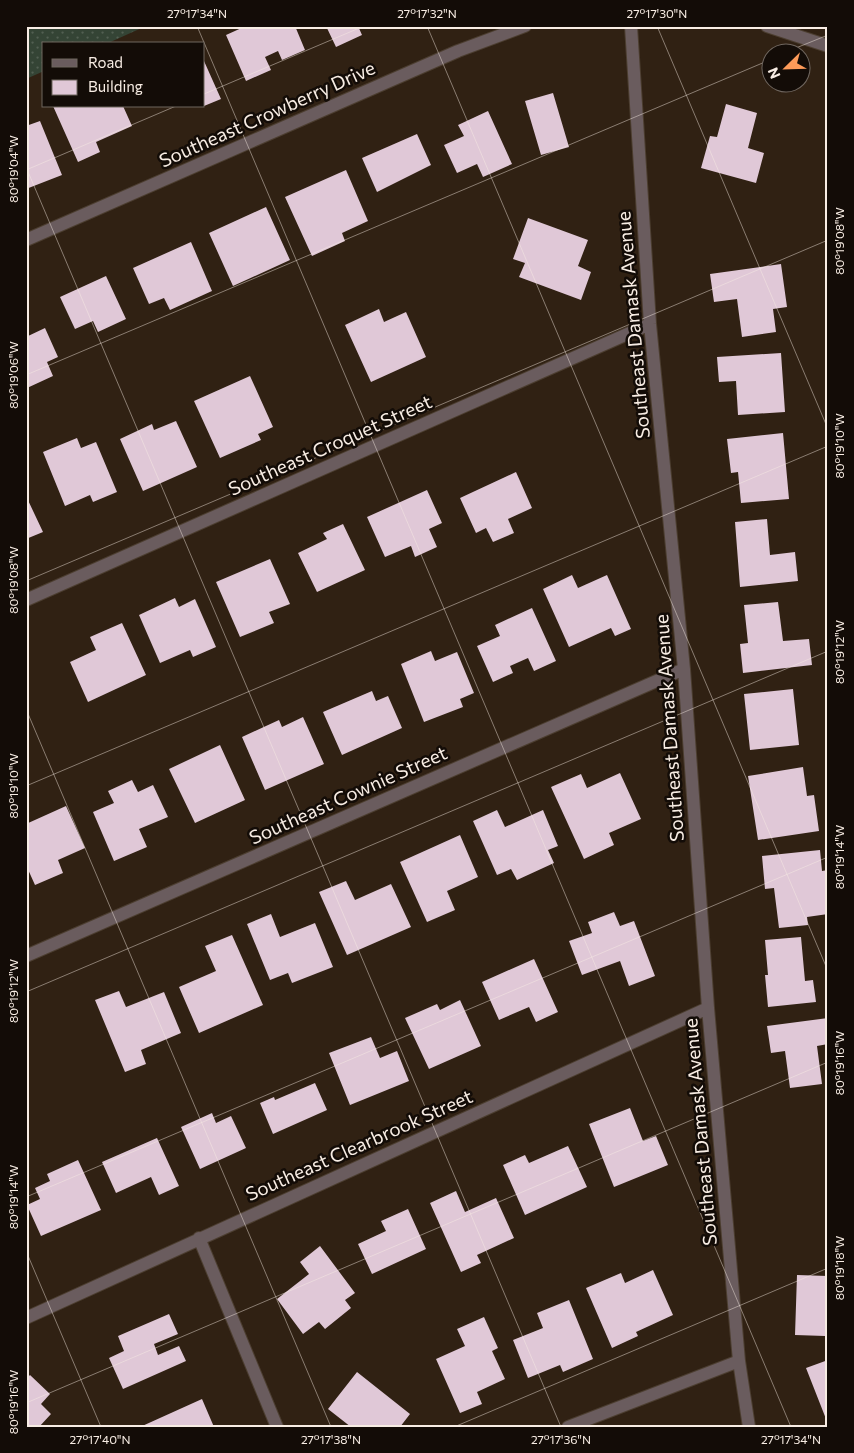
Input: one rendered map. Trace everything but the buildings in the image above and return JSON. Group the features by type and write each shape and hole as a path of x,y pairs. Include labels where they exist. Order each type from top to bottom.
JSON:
{"street":[{"name":"Southeast Crowberry Drive","path":"26,240 458,51 525,26"},
{"name":"Southeast Damask Avenue","path":"631,26 650,324 684,669 708,1008 739,1361 749,1427"},
{"path":"767,26 828,46"},
{"name":"Southeast Croquet Street","path":"26,600 650,324"},
{"name":"Southeast Cownie Street","path":"26,956 684,669"},
{"name":"Southeast Clearbrook Street","path":"26,1318 708,1008"},
{"path":"200,1238 277,1427"},
{"path":"568,1427 739,1361"}],"green space":[{"path":"26,26 146,26 110,42 42,42 42,72 26,79"}]}
